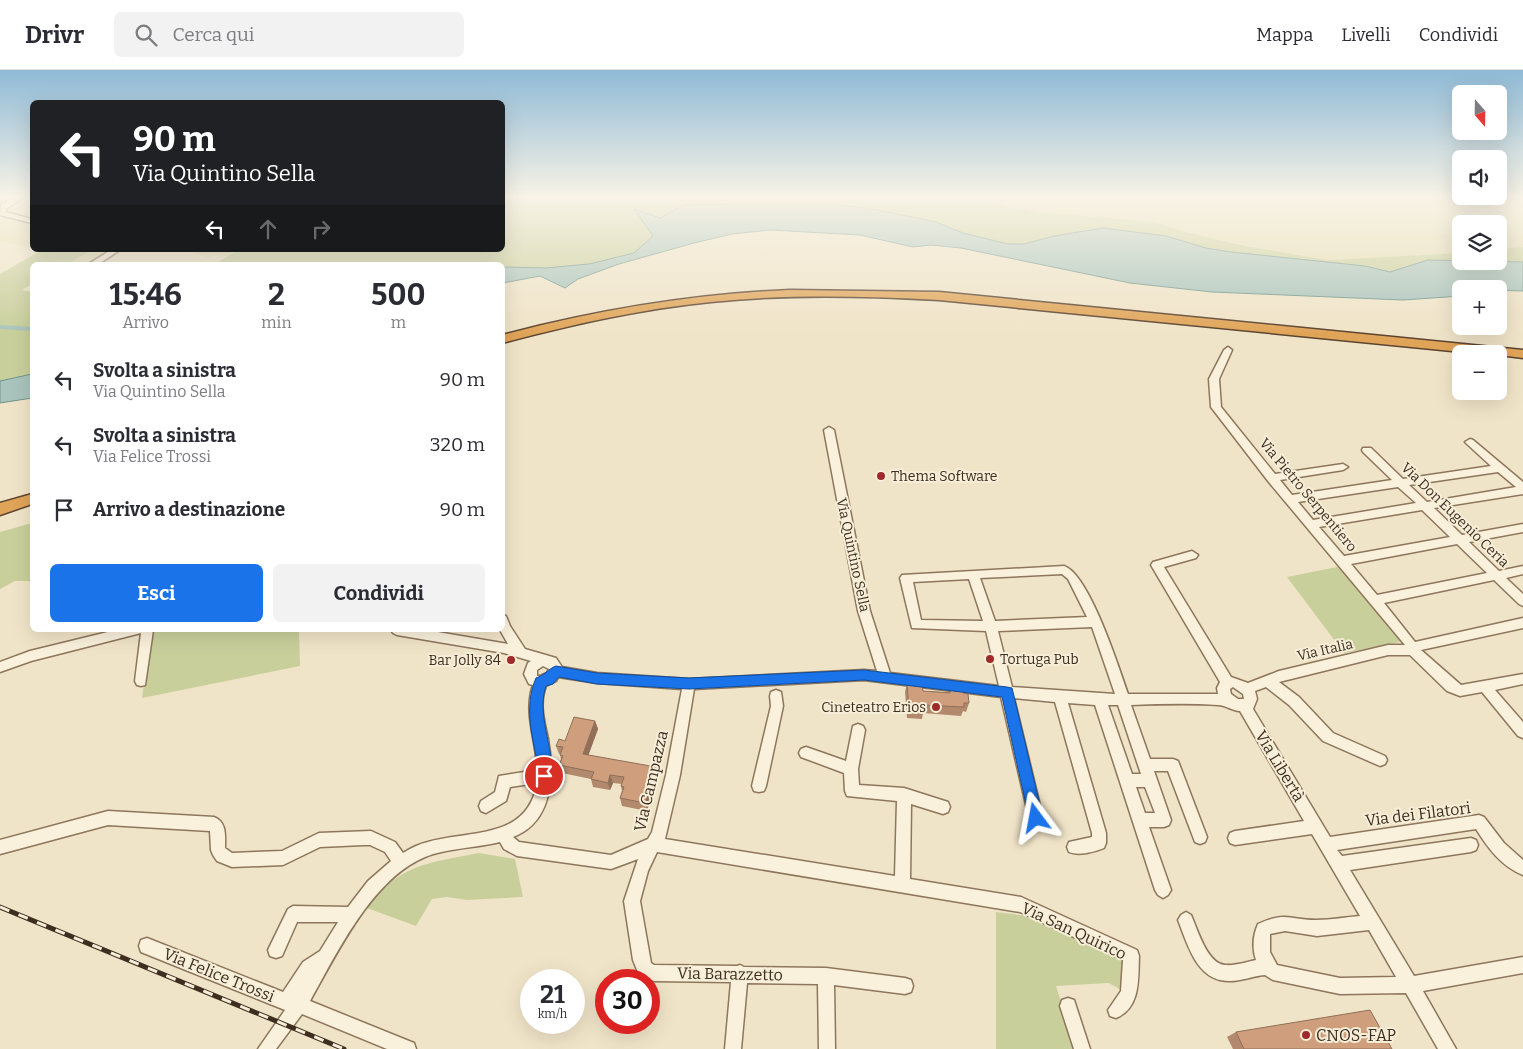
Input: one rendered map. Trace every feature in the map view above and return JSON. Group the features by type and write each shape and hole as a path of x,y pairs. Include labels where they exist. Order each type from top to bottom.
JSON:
{"highway":[{"path":"505,338 571,322 675,304 740,296 844,293 938,296 1523,354"},
{"path":"505,342 623,317 712,304 765,299 869,298 940,299 1452,351"},
{"path":"1507,357 1523,358"},
{"path":"0,502 30,493"},
{"path":"0,509 30,500"}],"street":[{"path":"96,262 113,252"},
{"name":"Via Pietro Serpentiero","path":"1228,350 1214,379 1216,407 1272,478 1410,641 1413,650 1452,688 1467,691 1523,679"},
{"name":"Via Quintino Sella","path":"829,430 864,611 885,677"},
{"path":"1470,442 1523,489"},
{"name":"Via Don Eugenio Ceria","path":"1367,450 1523,601"},
{"path":"1272,478 1343,468"},
{"path":"1291,499 1499,468"},
{"path":"1312,524 1523,489"},
{"path":"1343,561 1523,528"},
{"path":"1192,555 1158,565 1225,685 1223,694 1236,705 1244,706 1251,700 1247,689 1238,684 1225,685 1196,698"},
{"path":"1095,622 991,626 916,626 906,578 1064,570 1072,576 1095,622 1164,820 1139,820"},
{"path":"1376,600 1523,570"},
{"path":"973,574 991,626 1036,818"},
{"name":"Via Italia","path":"1247,689 1267,680 1388,650 1413,650 1418,646 1523,623"},
{"path":"407,632 526,654 545,660 555,665 556,671 549,680 541,682 533,680 526,654 505,629"},
{"path":"0,666 30,656 128,632"},
{"path":"141,682 147,632"},
{"path":"530,670 534,664 545,660"},
{"path":"556,671 597,678 689,684 864,675 1007,692 1100,700 1196,698 1228,700"},
{"path":"1267,680 1294,701 1328,737 1380,760"},
{"name":"Via Felice Trossi","path":"266,1049 298,1004 353,915 383,877 401,862 428,849 503,833 524,822 534,813 546,770 537,722 536,697 541,682"},
{"name":"Via Campazza","path":"503,833 509,844 517,849 611,862 653,844 659,835 673,775 689,684"},
{"path":"1485,687 1523,732"},
{"path":"759,786 777,706 776,696"},
{"path":"1060,697 1099,833 1099,843 1074,847"},
{"path":"1100,700 1163,890"},
{"name":"Via Libertà","path":"1244,706 1448,1049"},
{"path":"858,730 851,768 852,791 904,795 943,807"},
{"path":"806,753 851,768"},
{"path":"1145,765 1174,765 1200,837"},
{"path":"486,806 501,796 504,782 544,776"},
{"path":"1126,780 1150,780"},
{"path":"902,885 904,795"},
{"path":"0,847 108,818 214,824 218,829 218,850 222,856 232,860 283,858 318,840 371,838 390,847 401,862"},
{"name":"Via dei Filatori","path":"1327,844 1479,822 1486,833 1515,866 1523,868"},
{"path":"1235,838 1316,826"},
{"name":"Via San Quirico","path":"653,844 1021,905 1132,956 1129,994 1116,1010"},
{"name":"Via Barazzetto","path":"653,844 641,870 632,901 641,960 645,969 654,973 826,976 905,986"},
{"path":"1339,864 1471,845"},
{"path":"276,950 293,914 353,915"},
{"path":"1186,920 1204,961 1211,969 1220,973 1230,973 1267,967"},
{"path":"1372,922 1315,928 1289,922 1276,923 1263,930 1261,943 1262,957 1267,967 1273,972 1340,986 1411,985 1523,965"},
{"name":"Via Felice Trossi","path":"147,946 286,1002 309,968 328,954"},
{"path":"733,1049 740,973"},
{"path":"826,976 827,1049"},
{"path":"298,1004 408,1049"},
{"path":"1068,1006 1082,1049"}],"shaded area":[{"path":"8,243 30,243 30,248"},
{"path":"1232,243 1452,243 1452,253 1327,260"},
{"path":"1507,243 1523,243 1523,247 1507,248"},
{"path":"89,252 112,252 94,262 71,262"},
{"path":"191,252 233,252 223,257 215,255 209,258"}],"green space":[{"path":"505,243 646,243 634,253 589,264 546,268 505,268 505,262 218,262 235,252 505,252"},
{"path":"1003,243 1029,243 1008,244"},
{"path":"1181,243 1231,243 1327,260 1452,253 1452,260 1428,260 1390,272 1365,266 1231,252"},
{"path":"1523,247 1523,262 1507,261 1507,248"},
{"path":"38,252 89,252 71,262 30,262 30,285 22,290 30,292 30,374 0,381 0,274"},
{"path":"30,524 30,581 15,581 0,589 0,532"},
{"path":"1342,566 1405,641 1344,653 1287,577"},
{"path":"151,632 299,632 300,666 142,698"},
{"path":"479,853 515,859 523,897 467,900 447,897 432,899 416,926 367,908 379,893 403,874 430,863"},
{"path":"996,912 1035,917 1126,958 1125,992 1109,983 1056,986 1076,1049 996,1049"}],"water":[{"path":"646,243 695,243 619,264 578,279 565,288 540,276 505,283 506,267 546,268 589,264 634,253"},
{"path":"894,243 1188,243 1231,252 1365,266 1390,272 1428,260 1452,261 1452,270 1507,270 1507,262 1523,262 1523,291 1507,290 1507,280 1452,280 1452,297 1403,300 1212,292 1130,283 961,248 931,245 913,247"},
{"path":"30,374 30,398 0,403 0,381"}],"building":[{"path":"907,683 922,684 923,691 950,693 951,690 963,691 963,693 968,694 969,703 964,703 964,707 924,705 924,711 909,710"},
{"path":"574,717 595,721 583,754 656,767 645,803 620,798 624,787 621,786 624,777 610,775 608,783 591,779 594,772 559,765 563,756 560,755 563,747 556,746 559,739 565,741"},
{"path":"1370,1010 1392,1049 1244,1049 1236,1032"}],"waterway":[{"path":"0,327 30,329"}],"railway":[{"path":"0,907 344,1049"}],"place":[{"name":"Thema Software","path":"881,476"},
{"name":"Tortuga Pub","path":"990,659"},
{"name":"Bar Jolly 84","path":"511,660"},
{"name":"Cineteatro Erios","path":"936,707"},
{"name":"CNOS-FAP","path":"1306,1035"}],"route":[{"path":"544,776 546,770 537,722 536,697 541,682 549,680 556,671 597,678 689,684 864,675 1007,692 1036,818"}]}
